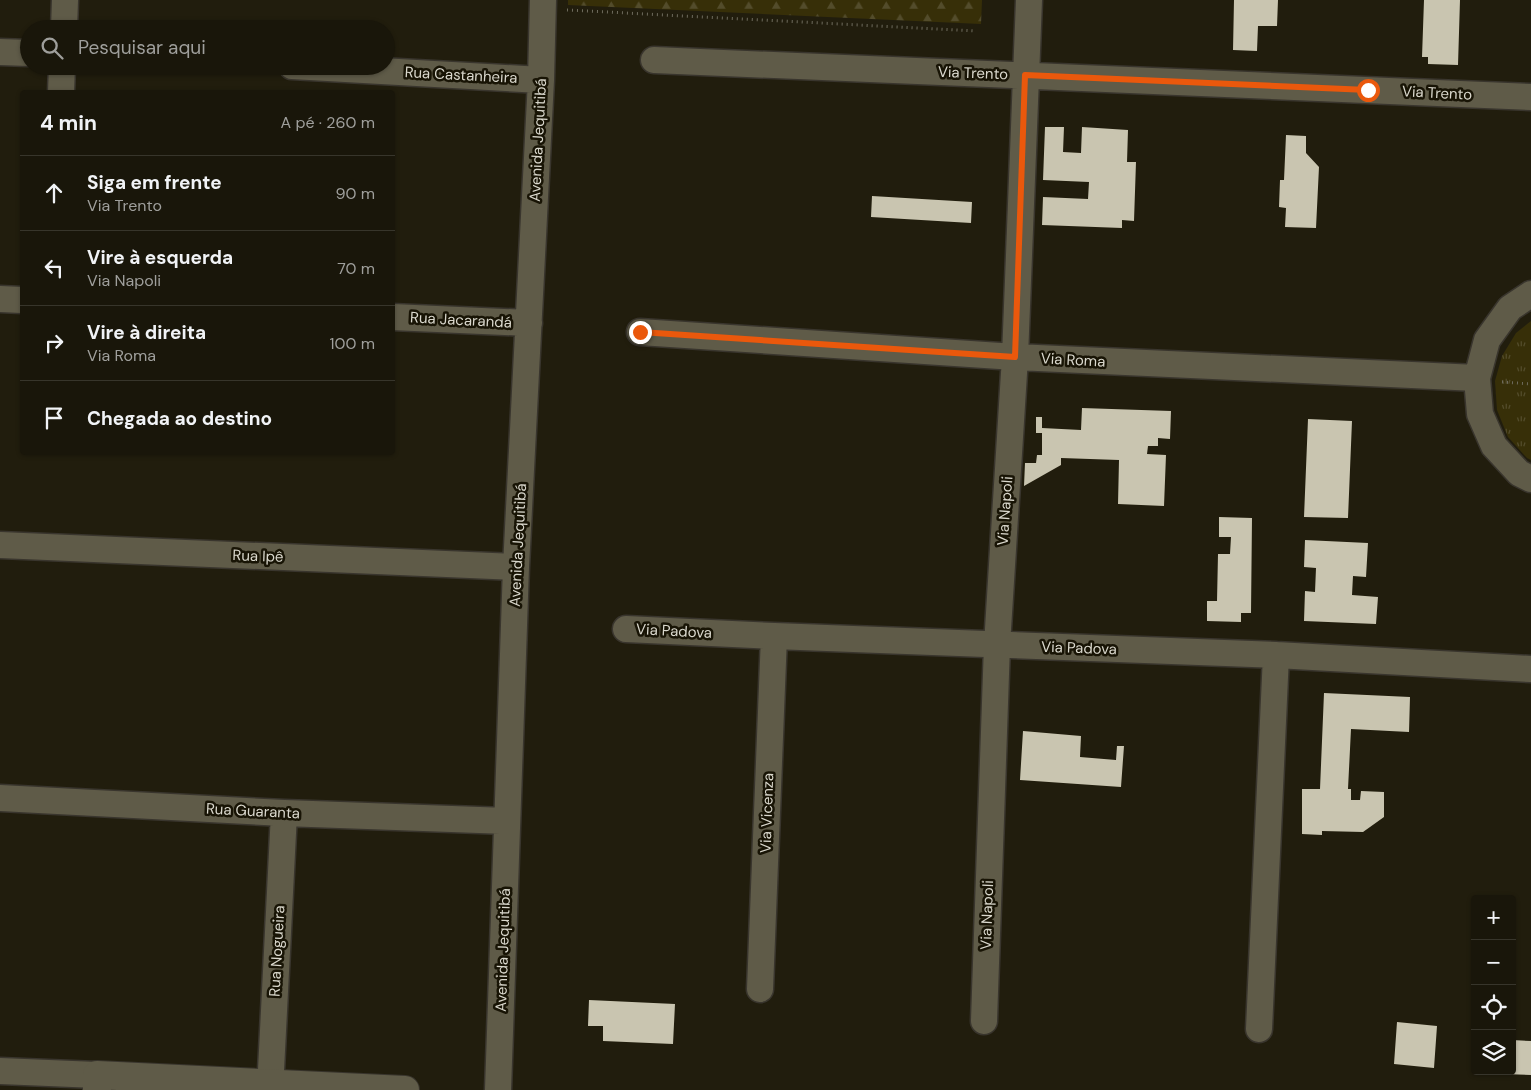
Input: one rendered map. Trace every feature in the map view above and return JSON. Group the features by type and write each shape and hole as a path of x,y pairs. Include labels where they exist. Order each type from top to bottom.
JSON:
{"street":[{"path":"64,20 65,0"},
{"name":"Avenida Jequitibá","path":"498,1090 516,567 541,80 543,0"},
{"name":"Via Napoli","path":"984,1021 996,645 1015,357 1029,0"},
{"path":"0,52 20,53"},
{"name":"Via Trento","path":"654,60 1531,97"},
{"name":"Rua Castanheira","path":"395,72 541,80"},
{"path":"61,90 62,75"},
{"path":"1531,294 1510,308 1487,340 1486,380 1480,414 1494,446 1519,473 1531,479"},
{"path":"0,300 20,300"},
{"name":"Rua Jacarandá","path":"395,317 529,323"},
{"name":"Via Roma","path":"640,332 1015,357 1486,380"},
{"name":"Rua Ipê","path":"0,545 516,567"},
{"name":"Via Padova","path":"626,629 1276,655 1531,669"},
{"name":"Via Vicenza","path":"760,989 774,636"},
{"path":"1259,1029 1276,655"},
{"name":"Rua Guaranta","path":"0,798 507,821"},
{"name":"Rua Nogueira","path":"270,1087 284,812"},
{"path":"0,1071 97,1083 405,1090"}],"path":[{"path":"566,10 976,31"},
{"path":"1486,380 1531,384"}],"green space":[{"path":"568,0 982,0 981,24 568,5"},
{"path":"1531,321 1531,460 1508,437 1497,410 1495,381 1502,356 1516,333"}],"building":[{"path":"1234,0 1278,0 1277,26 1258,26 1257,51 1233,50"},
{"path":"1424,0 1460,0 1458,65 1428,64 1428,57 1422,57"},
{"path":"1045,127 1064,127 1063,152 1081,153 1082,127 1128,130 1127,162 1136,162 1134,221 1122,220 1122,228 1042,225 1043,197 1088,199 1089,182 1043,180"},
{"path":"1286,135 1306,136 1306,153 1319,167 1316,228 1285,227 1286,208 1279,207 1280,180 1284,180"},
{"path":"872,196 972,202 971,223 871,217"},
{"path":"1082,408 1171,411 1170,439 1158,438 1158,446 1148,446 1147,454 1166,455 1164,506 1118,504 1119,460 1061,458 1061,465 1024,486 1025,463 1036,463 1037,455 1042,455 1042,433 1036,433 1036,417 1042,417 1042,428 1081,430"},
{"path":"1308,419 1352,421 1348,518 1304,517"},
{"path":"1219,517 1252,518 1251,613 1241,613 1241,622 1207,621 1207,601 1217,601 1218,554 1230,554 1231,537 1219,537"},
{"path":"1305,540 1368,543 1366,577 1353,576 1352,595 1378,597 1376,624 1304,621 1305,591 1315,592 1316,568 1304,567"},
{"path":"1324,693 1410,697 1409,732 1351,729 1348,789 1351,789 1351,800 1360,800 1361,791 1384,792 1384,817 1363,832 1322,831 1322,835 1302,834 1302,789 1320,789"},
{"path":"1023,731 1081,736 1080,757 1116,760 1117,746 1124,746 1121,787 1020,780"},
{"path":"589,1000 675,1004 673,1044 603,1041 603,1026 588,1026"},
{"path":"1397,1022 1437,1026 1434,1068 1394,1064"},
{"path":"1516,1040 1531,1041 1531,1075 1516,1074"}],"route":[{"path":"640,332 1015,357 1025,75 1368,90"}]}
